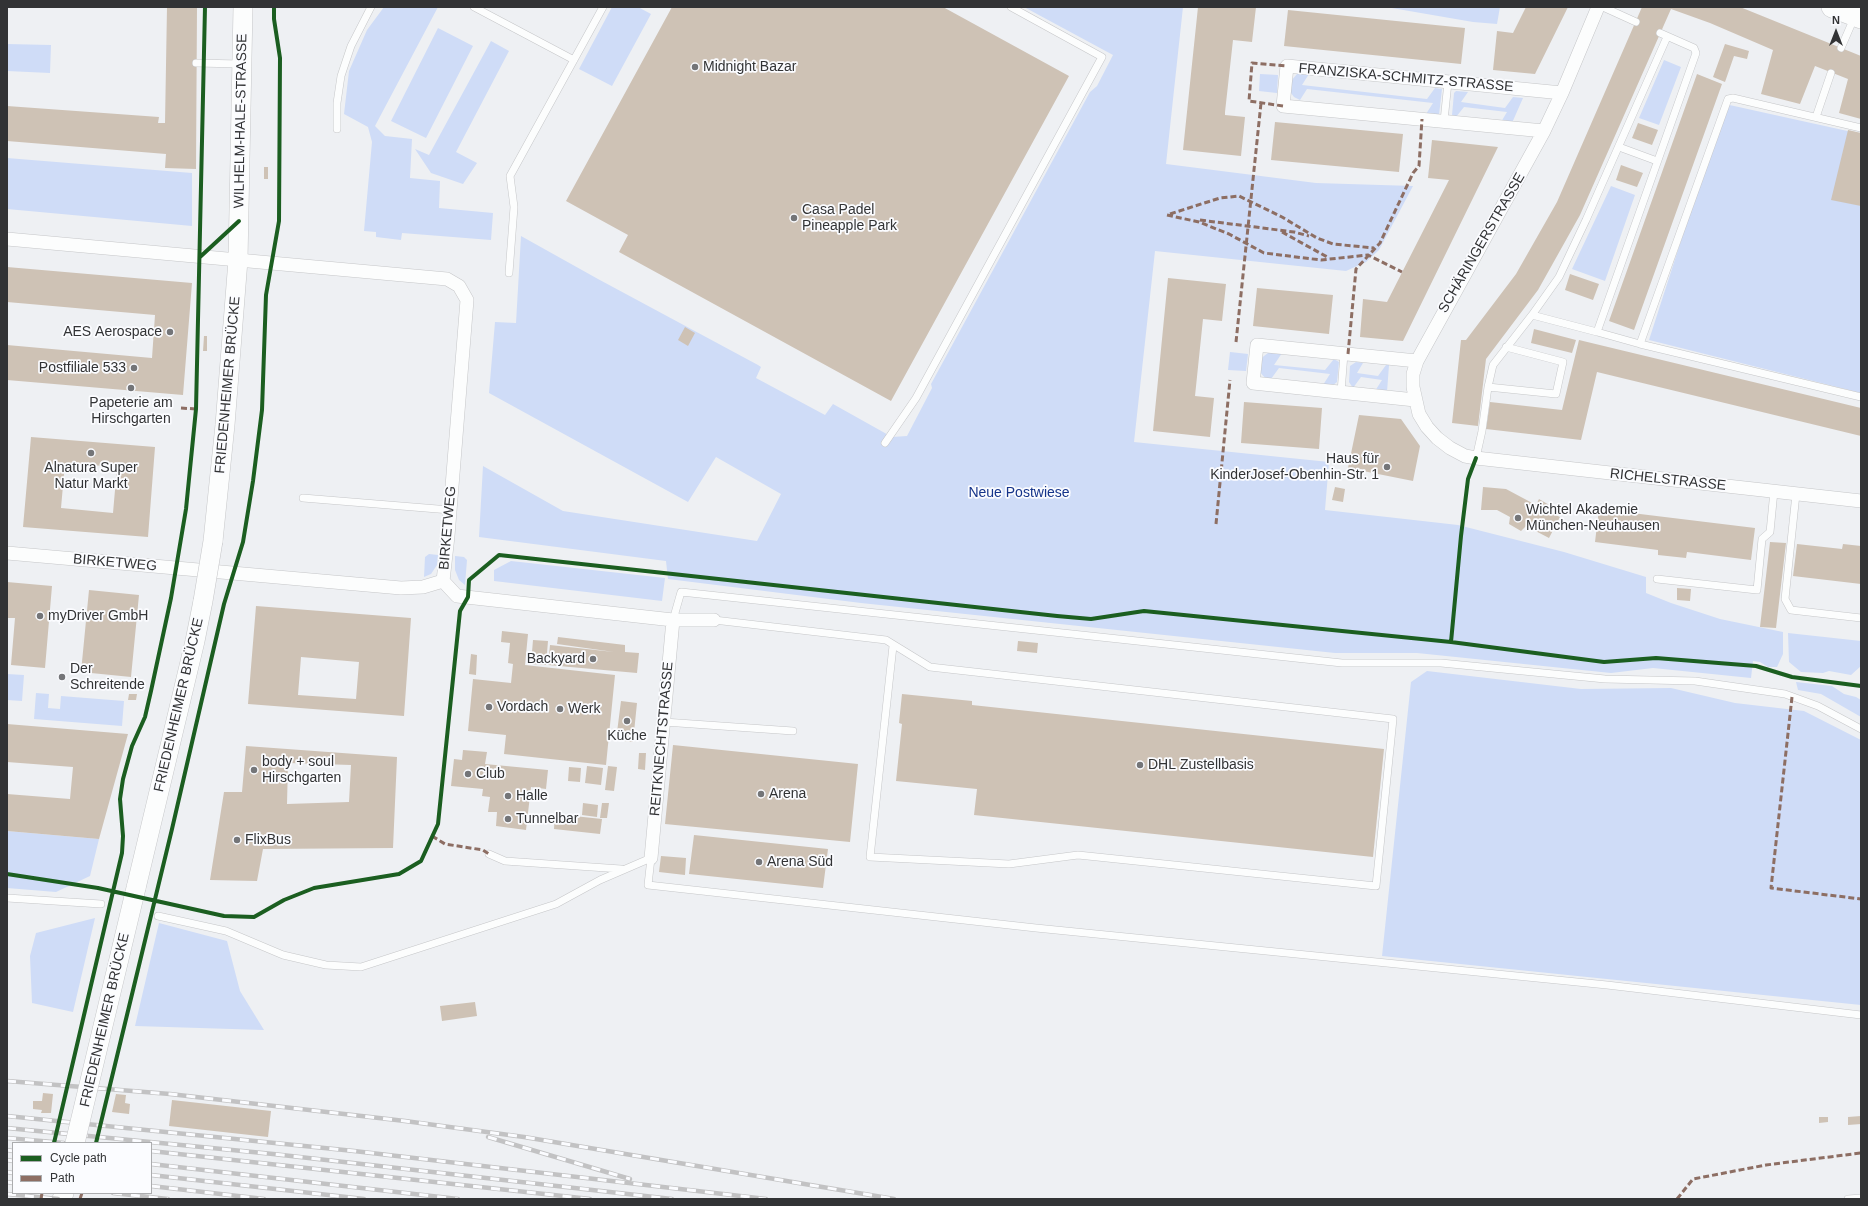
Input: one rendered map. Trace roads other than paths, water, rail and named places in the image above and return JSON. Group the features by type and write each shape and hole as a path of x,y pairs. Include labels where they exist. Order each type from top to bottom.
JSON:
{"main road":[{"name":"WILHELM-HALE-STRASSE","path":"238,260 243,7"},
{"path":"1832,7 1858,17"},
{"name":"FRIEDENHEIMER BRÜCKE","path":"75,1142 195,641 203,601 213,541 226,425 238,260"}],"street":[{"name":"SCHÄRINGERSTRASSE","path":"1476,458 1465,456 1450,448 1427,428 1420,414 1416,400 1413,374 1417,361 1544,131 1562,93 1598,7"},
{"name":"FRANZISKA-SCHMITZ-STRASSE","path":"1544,131 1283,106 1287,66 1562,93"},
{"name":"BIRKETWEG","path":"7,238 447,279 459,286 467,300 443,581 422,587 401,588 7,553"},
{"path":"1416,400 1253,383 1257,345 1417,361"},
{"name":"RICHELSTRASSE","path":"1476,458 1861,501"},
{"path":"443,581 456,596 673,620 714,620"},
{"name":"REITKNECHTSTRASSE","path":"650,858 673,620"}],"lane":[{"path":"337,129 337,103 340,76 351,46 371,7"},
{"path":"475,7 574,60"},
{"path":"509,273 514,207 510,176 602,7"},
{"path":"885,442 916,398 1102,57 1011,7"},
{"path":"1603,7 1636,22"},
{"path":"1841,48 1858,17"},
{"path":"1476,458 1493,365 1532,315 1559,277 1619,147 1664,35 1694,48 1696,51 1597,332"},
{"path":"196,63 242,64"},
{"path":"1816,117 1831,73"},
{"path":"1444,121 1448,82"},
{"path":"1640,344 1728,99 1733,98 1861,128"},
{"path":"1619,147 1657,161"},
{"path":"1532,315 1640,344 1861,397"},
{"path":"1488,388 1556,394 1563,362 1506,348"},
{"path":"1341,392 1344,354"},
{"path":"1657,579 1757,590 1762,539 1770,532 1774,491"},
{"path":"1796,494 1785,599 1791,610 1861,618"},
{"path":"303,498 450,510"},
{"path":"673,620 682,592 1342,663 1440,663 1605,679 1695,680 1785,694 1818,706 1861,729"},
{"path":"714,620 886,640 893,646 930,667 1393,719 1376,886 1078,855 1009,864 870,857 893,646"},
{"path":"664,722 793,731"},
{"path":"489,854 506,861 623,869"},
{"path":"158,916 226,931 283,955 326,965 361,967 556,904 623,869 650,858 648,885 1036,928 1607,985 1861,1015"},
{"path":"7,898 102,904"},
{"path":"1848,1199 1861,1198"}],"railway":[{"path":"7,1081 170,1094 405,1121 524,1137 894,1199"},
{"path":"7,1116 354,1151 766,1199"},
{"path":"7,1128 150,1142"},
{"path":"488,1137 630,1179"},
{"path":"7,1138 53,1142"},
{"path":"152,1142 273,1154 672,1199"},
{"path":"7,1150 12,1151"},
{"path":"152,1151 590,1199"},
{"path":"7,1160 12,1161"},
{"path":"152,1164 458,1199"},
{"path":"7,1172 12,1173"},
{"path":"152,1175 364,1199"},
{"path":"7,1182 12,1183"},
{"path":"152,1186 264,1199"},
{"path":"7,1194 58,1199"},
{"path":"122,1194 168,1199"}],"place":[{"name":"Midnight Bazar","path":"695,67"},
{"name":"Casa Padel Pineapple Park","path":"794,218"},
{"name":"AES Aerospace","path":"170,332"},
{"name":"Postfiliale 533","path":"134,368"},
{"name":"Papeterie am Hirschgarten","path":"131,388"},
{"name":"Alnatura Super Natur Markt","path":"91,453"},
{"name":"Haus für KinderJosef-Obenhin-Str. 1","path":"1387,467"},
{"name":"Wichtel Akademie München-Neuhausen","path":"1518,518"},
{"name":"myDriver GmbH","path":"40,616"},
{"name":"Backyard","path":"593,659"},
{"name":"Der Schreitende","path":"62,677"},
{"name":"Vordach","path":"489,707"},
{"name":"Werk","path":"560,709"},
{"name":"Küche","path":"627,721"},
{"name":"DHL Zustellbasis","path":"1140,765"},
{"name":"body + soul Hirschgarten","path":"254,770"},
{"name":"Club","path":"468,774"},
{"name":"Arena","path":"761,794"},
{"name":"Halle","path":"508,796"},
{"name":"Tunnelbar","path":"508,819"},
{"name":"FlixBus","path":"237,840"},
{"name":"Arena Süd","path":"759,862"}],"park label":[{"name":"Neue Postwiese","path":"1019,493"}]}
